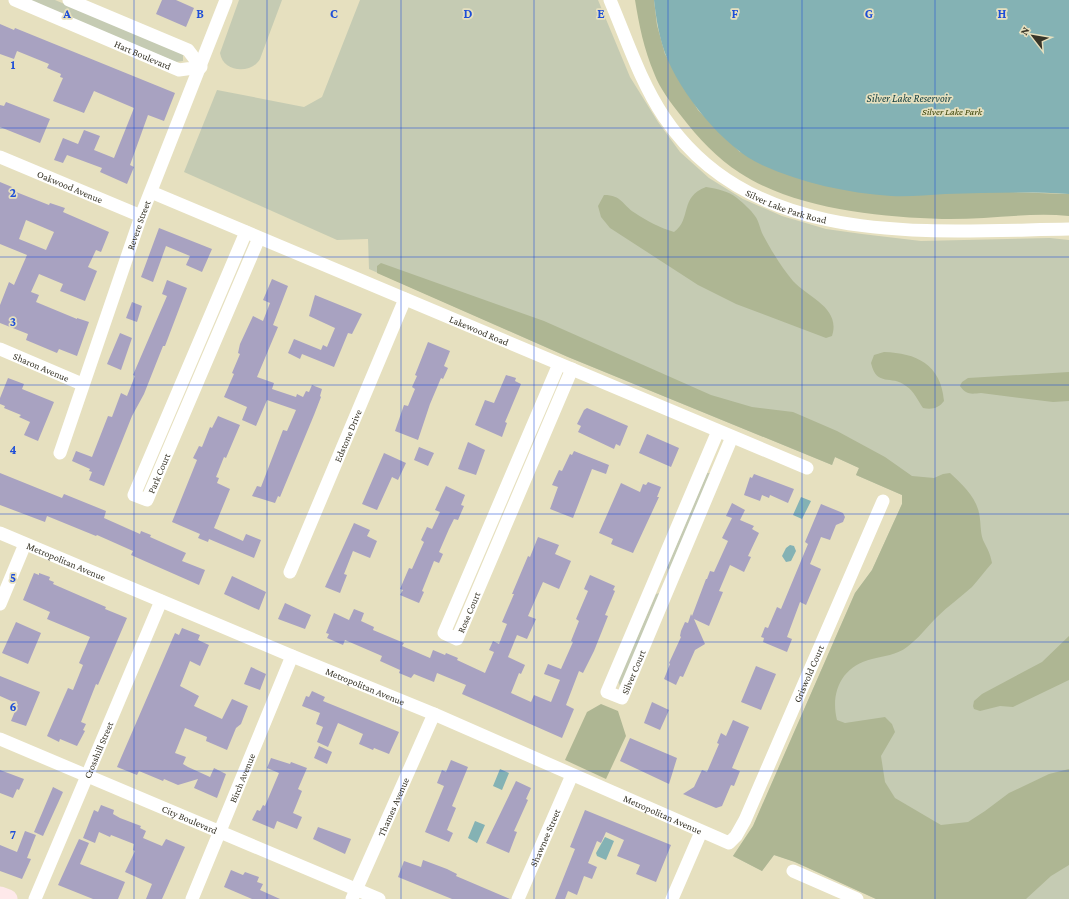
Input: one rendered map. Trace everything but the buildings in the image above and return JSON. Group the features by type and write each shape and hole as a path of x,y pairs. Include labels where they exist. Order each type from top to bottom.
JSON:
{"street":[{"name":"Hart Boulevard","path":"15,0 179,70 201,67"},
{"path":"68,0 188,50 201,67"},
{"name":"Revere Street","path":"60,453 82,384 141,216 201,67 226,0"},
{"name":"Silver Lake Park Road","path":"610,0 636,66 649,93 665,119 684,142 706,164 731,183 758,199 787,209 845,224 910,230 1069,229"},
{"name":"Oakwood Avenue","path":"0,157 141,216"},
{"name":"Lakewood Road","path":"151,192 807,468"},
{"name":"Park Court","path":"246,232 134,495 147,500 259,238"},
{"name":"Edstone Drive","path":"290,572 405,299"},
{"name":"Sharon Avenue","path":"0,349 82,384"},
{"name":"Rose Court","path":"559,364 444,634 457,639 572,370"},
{"name":"Silver Court","path":"718,431 607,692 622,698 732,437"},
{"name":"Griswold Court","path":"729,843 736,836 745,820 883,501"},
{"name":"Metropolitan Avenue","path":"0,533 434,714 572,776 729,843"},
{"path":"0,604 25,544"},
{"name":"Crosshill Street","path":"35,899 161,601"},
{"name":"Birch Avenue","path":"192,899 292,656"},
{"name":"Thames Avenue","path":"354,894 434,714"},
{"name":"City Boulevard","path":"0,739 220,832 354,894 379,899"},
{"name":"Shawnee Street","path":"518,899 572,776"},
{"path":"672,899 701,832"},
{"path":"793,871 850,898"},
{"path":"0,896 8,899"}],"green space":[{"path":"29,0 55,0 180,53 183,55 183,61 176,62"},
{"path":"239,0 282,0 260,59 256,64 245,69 232,68 222,60 220,53"},
{"path":"360,0 598,0 630,77 658,122 680,152 709,178 743,199 782,216 826,229 862,234 921,241 1050,238 1069,240 1069,899 876,899 795,862 774,855 762,871 733,856 753,826 855,593 872,570 902,504 902,495 856,475 859,468 835,457 832,465 568,357 369,269 368,239 337,240 184,172 217,90 304,107 322,97"},
{"path":"635,0 654,0 657,25 665,54 698,110 740,152 1009,192 1069,194 1069,216 1021,215 942,219 891,216 838,209 811,203 762,185 740,173 708,147 666,96 656,79 647,55"},
{"path":"706,187 730,194 737,198 751,211 758,220 763,235 770,247 789,276 800,287 822,304 828,311 834,326 832,336 826,338 736,304 698,285 610,228 601,217 598,206 604,195 610,195 621,201 644,219 674,232 683,221 692,196"},
{"path":"381,263 544,321 711,395 752,407 793,412 837,431 885,457 912,476 934,478 950,473 975,501 979,513 982,537 990,554 992,563 972,587 941,613 911,644 894,654 862,662 846,674 837,690 835,700 837,720 845,723 885,717 892,724 895,732 881,756 885,782 895,798 941,825 968,822 1009,793 1049,774 1069,769 1069,865 1051,876 1026,899 876,899 795,862 774,855 762,871 733,856 753,826 855,593 872,570 902,504 902,495 856,475 859,468 835,457 832,465 568,357 377,273 377,266"},
{"path":"884,352 906,355 925,363 938,378 942,388 944,401 935,408 923,408 914,393 909,388 895,381 881,378 877,375 871,363 874,355"},
{"path":"1069,372 1069,401 1053,402 981,393 974,394 964,391 960,386 962,382 968,378"},
{"path":"707,473 711,473 670,570 667,567"},
{"path":"660,593 622,686 620,686 618,681 656,594"},
{"path":"1069,636 1069,680 1013,707 1000,706 980,711 974,709 974,701 982,694 1042,662"},
{"path":"601,704 618,711 626,736 606,779 565,760 587,712"}],"water":[{"name":"Silver Lake Reservoir","path":"654,0 1069,0 1069,194 1007,192 904,196 874,195 841,190 809,182 762,165 747,157 718,132 704,117 681,85 663,47"},
{"path":"801,497 811,501 802,519 793,515"},
{"path":"790,545 794,546 796,551 791,561 786,562 782,556 786,548"},
{"path":"500,769 509,773 502,790 493,786"},
{"path":"475,821 485,825 477,843 468,838"},
{"path":"605,837 614,841 606,860 597,856 596,853"}],"park label":[{"name":"Silver Lake Park","path":"952,111"}]}
